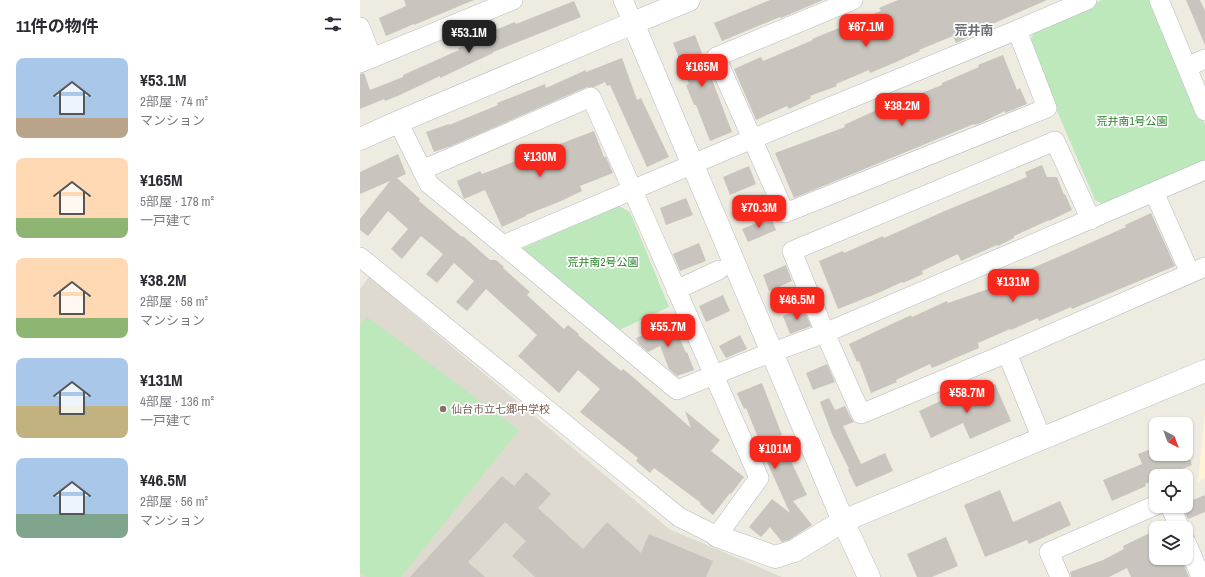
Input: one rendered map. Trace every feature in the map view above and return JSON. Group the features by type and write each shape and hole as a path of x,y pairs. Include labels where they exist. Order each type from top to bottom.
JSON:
{"street":[{"path":"360,27 366,60 513,0"},
{"path":"623,0 843,521 869,577"},
{"path":"360,139 689,0"},
{"path":"852,0 716,57 785,213 1047,108 1016,30"},
{"path":"1159,0 1205,111"},
{"path":"503,245 752,139 1084,1"},
{"path":"1186,67 1205,59"},
{"path":"422,170 591,97 633,189 759,478 717,536"},
{"path":"398,122 429,184 677,390 754,359 772,354 826,333 1205,170"},
{"path":"1090,220 1055,141 792,251 861,414 1007,353 1197,270 1154,192"},
{"path":"360,257 679,517 717,536 776,557 794,552 843,521 1205,371"},
{"path":"676,290 719,270"},
{"path":"1007,353 1042,439"},
{"path":"1060,577 1049,552 1149,508"},
{"path":"1193,558 1201,577"}],"shaded area":[{"name":"仙台市立七郷中学校","path":"369,277 669,529 782,577 360,577 360,289"},
{"path":"1205,410 1205,478 1198,482"}],"green space":[{"name":"荒井南1号公園","path":"1102,0 1151,0 1205,125 1205,163 1105,205 1095,200 1029,45 1034,31"},
{"name":"荒井南2号公園","path":"619,206 630,212 669,307 617,331 522,257 523,248"},
{"path":"367,317 519,430 401,577 368,577 360,573 360,325"}],"building":[{"path":"404,0 474,0 386,36 379,18 406,6"},
{"path":"770,0 823,0 722,41 714,23"},
{"path":"898,0 1047,0 981,29 982,31 956,43 953,36 870,73 869,70 836,84 837,86 810,96 811,98 789,109 787,106 756,120 734,69 761,57 763,61 813,40 812,39 881,11 879,8"},
{"path":"1186,0 1200,0 1205,11 1205,45"},
{"path":"574,1 581,17 493,52 440,78 440,76 400,95 385,101 384,99 360,109 360,74 364,73 370,90 403,77 403,75 459,50 458,48 490,34 490,32 515,22 516,24"},
{"path":"695,35 732,132 710,141 696,105 694,105 686,85 689,84 673,43"},
{"path":"1003,55 1017,90 1020,88 1027,104 1005,113 1005,111 981,123 974,124 794,198 775,153 845,127 844,125 870,113 942,85 942,83 979,67 978,65"},
{"path":"622,58 637,100 641,98 669,157 647,167 610,85 607,86 605,82 594,87 587,87 434,152 426,132 449,125 498,105 497,103 545,84 546,88 586,70 586,72"},
{"path":"594,131 604,157 606,157 613,173 580,186 582,191 502,227 485,190 464,199 457,181 480,171 482,174"},
{"path":"398,154 406,174 397,178 420,199 419,201 462,237 463,236 490,260 496,260 504,267 503,268 530,292 527,295 564,329 568,325 621,371 623,369 634,378 691,428 685,411 720,440 711,451 744,477 713,515 700,504 701,503 654,468 650,473 636,461 638,458 580,412 600,389 578,370 559,393 518,356 537,335 486,289 467,311 456,302 474,281 454,263 437,283 426,274 443,254 421,236 402,259 391,249 408,229 388,211 368,236 360,230 360,219 390,181 360,194 360,172"},
{"path":"1042,165 1047,177 1057,177 1072,210 1014,236 1014,238 998,246 997,245 961,261 958,254 922,271 923,274 838,309 819,261 843,251 844,253 883,236 884,238 1027,177 1025,172"},
{"path":"749,166 756,184 730,195 723,177"},
{"path":"686,198 693,215 666,225 660,208"},
{"path":"1151,213 1175,266 1072,309 1071,307 1039,321 1038,318 1011,330 1010,329 978,343 979,348 932,368 930,364 896,380 897,382 871,393 859,361 857,362 849,344 911,315 912,317 947,301 948,303 994,287 992,280 1015,271 1016,275 1126,227 1125,225"},
{"path":"771,217 776,230 748,242 742,229"},
{"path":"699,243 706,261 680,271 673,254"},
{"path":"786,265 792,281 769,291 763,275"},
{"path":"723,295 730,311 706,322 699,306"},
{"path":"803,308 811,326 790,334 783,316"},
{"path":"673,322 694,370 677,376 669,369 660,346 648,352 639,344 636,338"},
{"path":"740,335 747,349 726,358 719,346"},
{"path":"827,364 835,382 813,390 806,373"},
{"path":"762,383 782,435 779,436 807,495 793,501 812,525 789,540 782,542 770,527 761,537 749,527 772,499 790,513 766,460 746,408 744,409 737,393"},
{"path":"995,384 1011,421 970,439 963,423 931,438 919,411 949,397 951,403"},
{"path":"829,398 835,410 845,406 854,422 843,426 861,464 885,453 893,471 856,487 832,434 820,402"},
{"path":"1149,450 1149,461 1191,461 1192,465 1182,469 1149,469 1149,483 1145,484 1146,486 1112,501 1103,480 1142,464 1138,454"},
{"path":"526,472 551,494 538,508 583,549 607,522 641,553 649,534 713,561 706,577 535,577 512,556 526,541 505,522 468,562 485,577 410,577 502,476 514,486"},
{"path":"1000,490 1013,522 1060,501 1071,525 1029,544 1027,540 985,557 964,505"},
{"path":"1205,495 1205,512 1188,519 1186,513 1193,513 1193,500"},
{"path":"1149,533 1149,565 1184,565 1189,577 1131,577 1127,568 1109,577 1071,577 1070,572 1103,560 1124,549 1123,546"},
{"path":"946,537 958,566 932,577 917,577 907,554"}],"place":[{"name":"仙台市立七郷中学校","path":"443,409"}],"district":[{"name":"荒井南","path":"974,30"}]}
